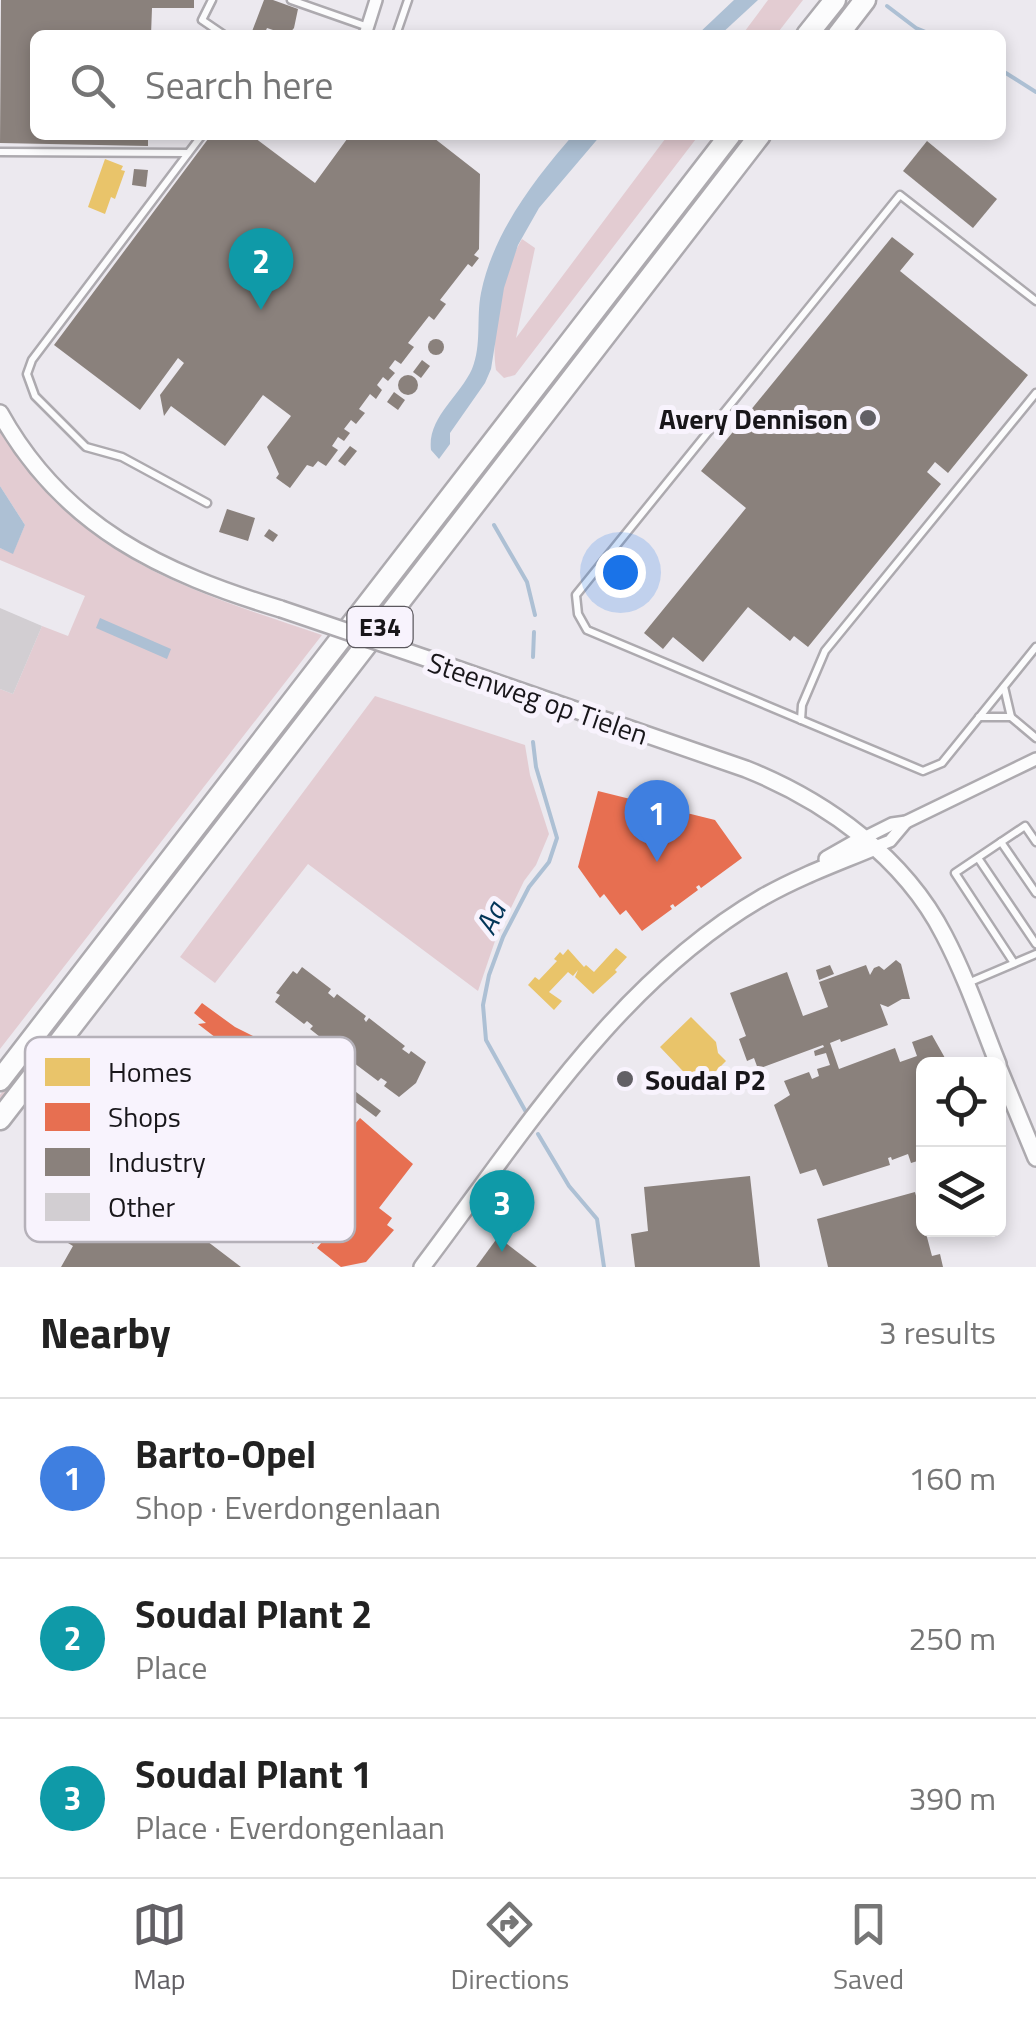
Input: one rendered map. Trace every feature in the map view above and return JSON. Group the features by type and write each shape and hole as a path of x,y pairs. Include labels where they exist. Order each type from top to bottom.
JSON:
{"highway":[{"path":"812,30 834,0"},
{"path":"842,30 864,0"},
{"name":"E34","path":"33,1037 726,140"},
{"name":"E34","path":"63,1037 756,140"},
{"name":"E34","path":"0,1080 25,1048"},
{"name":"E34","path":"0,1119 25,1087"}],"street":[{"path":"366,30 376,0"},
{"name":"Steenweg op Tielen","path":"0,413 59,494 93,524 163,566 224,592 437,662 788,786 869,842 906,880 942,932 995,1057"},
{"path":"422,1267 594,1042 634,998 716,928 821,866 869,842 890,841 906,822 1036,759"},
{"name":"Steenweg op Tielen","path":"1006,1085 1036,1158"}],"lane":[{"path":"212,0 202,20 217,30"},
{"path":"290,0 364,30"},
{"path":"398,30 408,0"},
{"path":"198,140 32,360 27,381 35,396 86,447 122,456 207,503"},
{"path":"0,152 189,153"},
{"path":"1036,300 900,195 576,595 578,614 587,630 923,771 942,763 1036,647"},
{"path":"802,720 802,706 825,652 1036,393"},
{"path":"1004,686 1010,717 1036,738"},
{"path":"979,718 1010,717"},
{"path":"1014,963 955,874 1026,826 1036,842"},
{"path":"1001,842 1036,893"},
{"path":"978,858 1036,944"},
{"path":"967,984 1036,954"}],"shaded area":[{"path":"768,0 803,0 780,30 746,30"},
{"path":"664,140 695,140 515,375 504,378 496,370 497,321 509,268 522,239 535,248 516,338"},
{"path":"0,432 68,512 104,541 181,584 322,635 0,1049 0,689 13,694 42,626 68,636 85,596 0,560 0,548 13,553 25,525 0,486"},
{"path":"349,644 354,647 53,1037 45,1037"},
{"path":"375,696 525,745 549,834 495,941 478,991 308,864 215,983 180,957"},
{"path":"25,1063 25,1073 0,1105 0,1095"}],"water":[{"path":"734,0 758,0 725,30 702,30"},
{"path":"569,140 597,140 539,208 518,245 504,288 491,369 450,433 450,444 439,459 431,450 431,438 439,417 472,369 487,271 505,229"},
{"path":"0,486 25,525 13,554 0,548"},
{"path":"100,618 171,649 167,659 96,628"}],"building: Homes":[{"path":"105,159 123,166 121,170 125,171 105,214 88,207"},
{"path":"616,948 627,957 593,994 575,977 578,970 573,976 568,972 549,992 562,1001 554,1010 528,985 535,977 539,980 560,952 563,955 568,949 594,972"},
{"path":"691,1017 716,1042 718,1053 726,1061 699,1088 660,1047"}],"building: Shops":[{"path":"598,791 715,820 742,858 701,888 696,887 698,890 675,907 670,906 672,909 642,931 626,910 620,915 604,894 600,898 578,867"},
{"path":"202,1003 255,1037 215,1037 198,1024 206,1023 194,1013"},
{"path":"360,1118 413,1164 379,1208 392,1218 387,1225 394,1230 366,1262 341,1267 317,1248 322,1242 355,1242 355,1124"}],"building: Industry":[{"path":"1,0 194,0 194,8 152,8 151,30 30,30 30,140 148,140 148,146 0,143"},
{"path":"264,0 298,9 292,30 253,30"},
{"path":"207,140 258,140 315,183 346,140 436,140 480,174 479,249 474,255 479,258 472,267 468,264 440,300 446,304 434,320 429,316 408,343 414,347 401,364 395,360 389,368 395,373 388,381 383,377 377,385 382,390 376,399 370,394 359,409 365,413 356,424 351,420 344,429 350,433 344,441 338,437 332,446 338,450 326,466 318,461 313,467 307,465 290,488 276,478 279,474 267,447 291,416 263,395 225,446 171,406 164,416 160,395 184,363 178,358 140,410 54,345"},
{"path":"927,141 997,199 973,228 903,171"},
{"path":"134,169 148,170 146,187 132,185"},
{"name":"Avery Dennison","path":"892,237 914,254 900,271 1028,375 948,473 935,462 927,472 941,484 808,647 794,636 790,641 748,607 703,662 673,637 663,649 644,633 746,508 701,471"},
{"path":"436,339 444,347 436,355 428,347"},
{"path":"422,360 430,366 421,378 413,372"},
{"path":"408,375 418,385 408,395 398,385"},
{"path":"394,392 405,400 398,410 387,402"},
{"path":"350,446 357,451 345,466 338,461"},
{"path":"227,509 255,518 248,541 219,532"},
{"path":"269,529 278,535 273,542 264,536"},
{"path":"896,960 901,964 910,999 888,1007 880,1004 888,1025 830,1043 839,1069 895,1048 900,1062 917,1056 912,1042 932,1035 944,1057 916,1057 916,1161 911,1163 908,1154 892,1160 891,1157 890,1165 823,1186 816,1169 800,1174 774,1105 790,1095 784,1081 809,1072 812,1079 819,1076 817,1069 830,1065 826,1053 815,1056 814,1051 824,1047 758,1069 754,1058 747,1061 739,1039 746,1036 730,993 787,972 803,1016 828,1007 819,982 866,965 870,975 879,966 884,970"},
{"path":"830,965 834,974 819,980 816,970"},
{"path":"302,967 331,989 328,993 334,998 337,994 366,1016 366,1022 369,1018 405,1046 402,1049 426,1062 416,1083 399,1097 384,1086 387,1082 381,1078 378,1081 355,1064 355,1037 320,1037 307,1021 304,1024 275,1002 280,995 276,993 293,971 297,974"},
{"path":"355,1091 381,1111 376,1117 355,1102"},
{"path":"750,1176 760,1267 635,1267 631,1234 648,1231 644,1187"},
{"path":"915,1192 916,1237 927,1237 932,1256 940,1254 943,1267 828,1267 817,1219"},
{"path":"498,1237 537,1267 476,1267"},
{"path":"208,1242 241,1267 61,1267 73,1246 68,1243"}],"building: Other":[{"path":"0,608 42,626 13,694 0,689"}],"waterway":[{"path":"887,6 921,30"},
{"path":"1006,73 1036,92"},
{"name":"Aa","path":"494,525 527,582 535,615"},
{"name":"Aa","path":"533,657 534,632"},
{"name":"Aa","path":"526,1112 486,1040 483,1005 503,937 529,887 549,862 557,838 536,767 533,742"},
{"path":"538,1134 569,1186 597,1219 604,1267"}],"place":[{"name":"Soudal Plant 2","path":"261,310"},
{"name":"Avery Dennison","path":"868,418"},
{"name":"Barto-Opel","path":"657,862"},
{"name":"Soudal P2","path":"625,1079"},
{"name":"Soudal Plant 1","path":"502,1252"}]}
